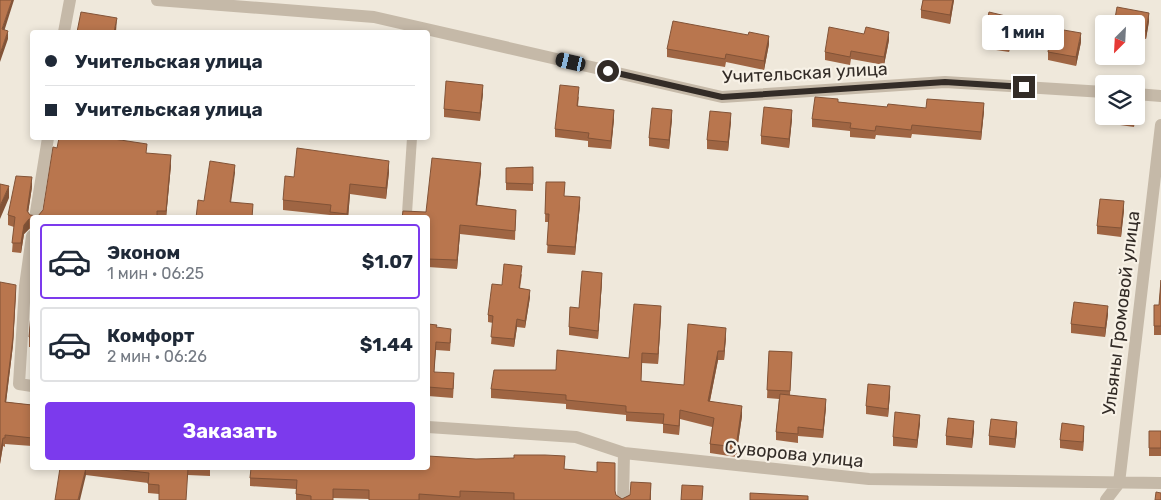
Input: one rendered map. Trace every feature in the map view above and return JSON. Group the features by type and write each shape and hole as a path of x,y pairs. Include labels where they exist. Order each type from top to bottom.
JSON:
{"street":[{"path":"64,30 70,0"},
{"name":"Учительская улица","path":"157,0 374,17 419,30"},
{"name":"Учительская улица","path":"430,32 722,97 945,82 1095,91"},
{"path":"1145,95 1161,96"},
{"name":"Ульяны Громовой улица","path":"1119,483 1161,125"},
{"path":"35,215 48,140"},
{"path":"26,385 25,286 30,250"},
{"name":"Суворова улица","path":"430,428 576,437 624,454 869,479 1161,483"},
{"path":"623,500 624,454"},
{"path":"1106,500 1119,483"}],"lane":[{"path":"407,213 412,140"}],"building":[{"path":"0,0 12,0 2,29 8,31 0,54"},
{"path":"923,0 953,0 950,15 921,10"},
{"path":"1117,7 1149,13 1146,31 1145,15 1116,15"},
{"path":"81,12 117,18 114,30 77,30"},
{"path":"989,12 1014,18 1009,44 983,39"},
{"path":"673,21 748,35 749,32 769,36 764,61 726,54 725,59 667,49"},
{"path":"829,27 864,34 866,27 889,32 884,57 851,51 850,57 825,52"},
{"path":"1052,28 1081,33 1076,57 1048,52"},
{"path":"446,81 483,85 480,113 444,109"},
{"path":"560,85 579,87 577,106 614,110 611,141 588,138 589,133 555,129"},
{"path":"815,97 838,99 838,102 887,107 888,104 926,108 927,99 984,103 981,132 912,125 911,130 876,126 875,131 850,128 851,123 812,119"},
{"path":"764,107 792,110 789,139 761,136"},
{"path":"652,108 672,110 669,140 649,138"},
{"path":"710,111 731,113 728,142 707,140"},
{"path":"59,140 120,140 147,144 146,153 171,155 166,211 157,211 157,215 39,215 43,210 53,147 57,148"},
{"path":"297,148 389,161 386,188 350,184 347,214 330,212 331,205 283,200 285,176 294,177"},
{"path":"432,158 481,163 476,205 516,210 515,231 460,225 457,260 430,259 430,215 402,215 403,211 426,212"},
{"path":"210,161 235,165 230,202 253,204 252,215 196,215 198,200 204,201"},
{"path":"533,167 533,184 506,183 506,168"},
{"path":"16,176 32,177 27,211 30,219 24,225 21,243 12,243 15,217 8,215"},
{"path":"546,182 565,182 564,196 580,197 575,247 547,245 549,214 545,214"},
{"path":"0,184 9,186 0,206"},
{"path":"1100,199 1124,201 1121,228 1097,226"},
{"path":"504,264 522,266 519,288 530,290 525,321 517,319 514,339 491,337 493,316 488,315 492,284 502,285"},
{"path":"582,271 602,273 598,331 569,327 570,307 579,308"},
{"path":"1161,280 1161,326 1154,326 1154,305 1159,305"},
{"path":"0,282 16,285 13,337 5,402 30,405 30,438 5,435 0,455"},
{"path":"1074,302 1108,306 1105,328 1071,324"},
{"path":"634,304 661,306 658,354 642,353 641,381 684,385 688,324 726,328 724,351 718,351 708,401 742,406 736,447 710,444 714,418 680,410 679,426 663,424 664,414 626,412 626,406 566,400 566,395 491,389 494,370 556,370 557,350 629,358"},
{"path":"430,324 451,329 450,343 436,342 434,372 454,373 453,389 430,387"},
{"path":"769,351 792,352 790,391 767,390"},
{"path":"868,384 890,386 888,409 866,406"},
{"path":"780,394 826,399 823,430 798,427 798,434 776,432"},
{"path":"895,412 920,415 917,440 893,437"},
{"path":"948,418 974,421 972,439 946,436"},
{"path":"991,419 1017,422 1015,439 989,436"},
{"path":"1062,423 1084,426 1083,442 1060,440"},
{"path":"1149,431 1161,431 1161,448 1149,448"},
{"path":"514,455 565,456 564,469 597,472 597,462 615,463 616,495 622,499 630,495 631,482 651,483 650,500 514,500 514,493 460,491 460,497 419,494 419,500 369,500 369,490 333,489 333,500 311,500 311,496 296,494 297,480 250,478 251,470 430,470 430,456 476,459 514,458"},
{"path":"60,470 86,470 78,500 55,500"},
{"path":"122,470 188,470 186,500 159,500 159,485 148,484 149,473"},
{"path":"682,485 703,486 702,500 681,500"},
{"path":"1156,492 1161,493 1161,500 1155,500"},
{"path":"750,493 808,496 808,500 750,500"}],"route":[{"path":"608,71 722,97 945,82 1024,87"}]}
